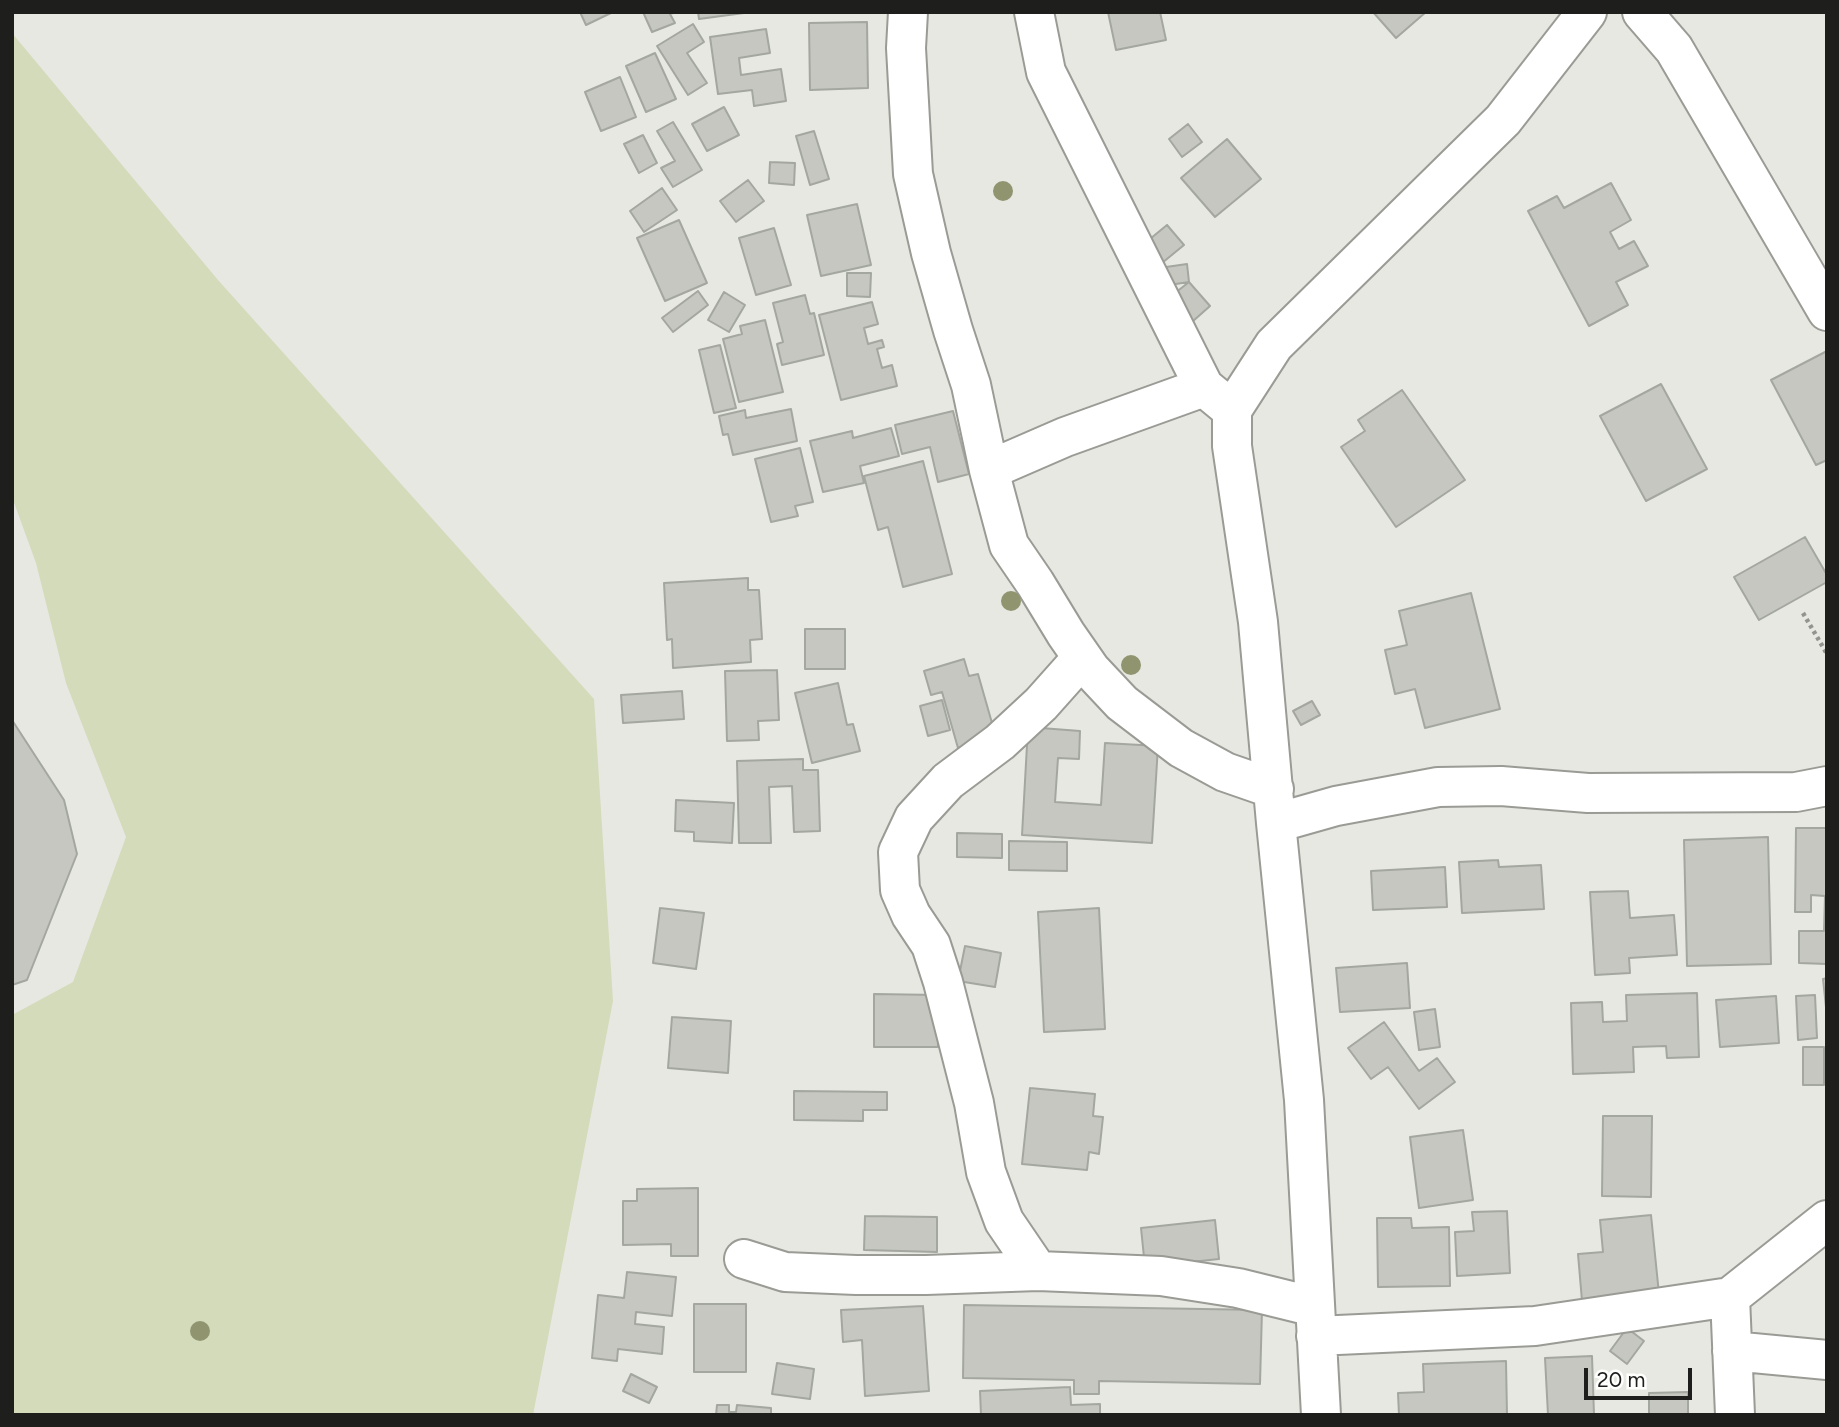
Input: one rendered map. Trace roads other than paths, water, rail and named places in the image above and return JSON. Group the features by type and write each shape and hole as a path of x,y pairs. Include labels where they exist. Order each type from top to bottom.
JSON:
{"street":[{"path":"908,12 906,48 912,174 931,253 971,385 989,470 1009,545 1082,658 1122,703 1181,748 1225,772 1275,806 1336,806 1438,787 1501,786 1588,793 1796,792 1827,786"},
{"path":"1034,12 1046,72 1218,398 1232,446 1258,622 1304,1100 1321,1415"},
{"path":"989,470 1065,437 1218,398 1503,120 1587,12"},
{"path":"1642,12 1674,49 1827,311"},
{"path":"1038,1271 1004,1222 986,1172 974,1102 943,982 931,945 911,915 900,890 898,852 914,818 948,781 1000,742 1041,704 1082,658"},
{"path":"744,1259 785,1272 833,1274 939,1275 1038,1271 1161,1276 1238,1287 1315,1322 1535,1326 1730,1297 1827,1220"},
{"path":"1730,1297 1735,1415"},
{"path":"1732,1351 1827,1360"}]}
